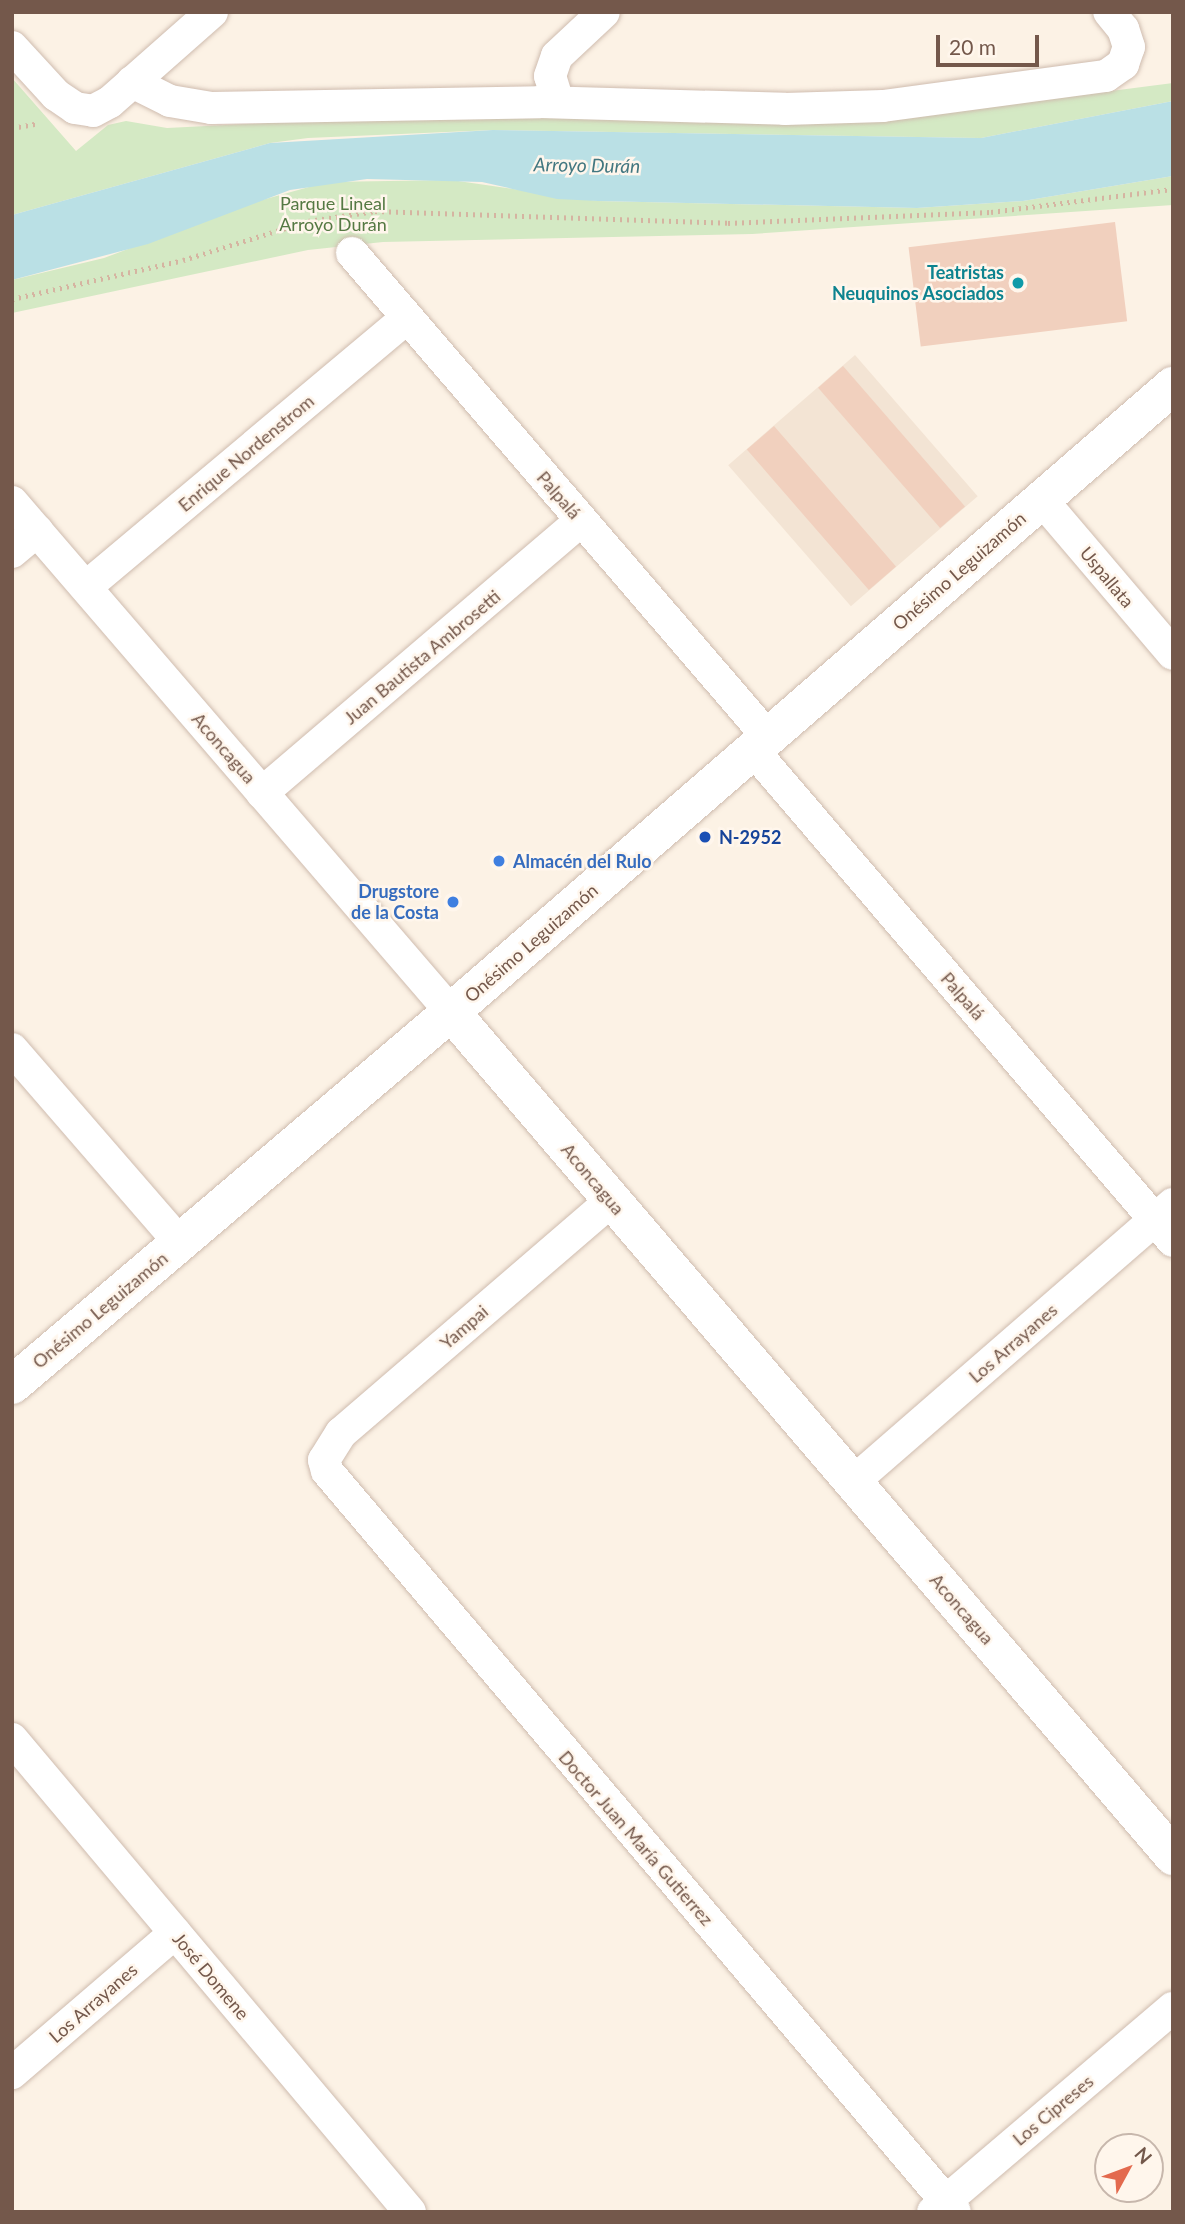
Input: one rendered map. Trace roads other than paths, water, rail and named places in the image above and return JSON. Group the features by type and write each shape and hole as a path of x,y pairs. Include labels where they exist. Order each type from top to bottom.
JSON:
{"street":[{"path":"12,47 56,95 84,111 102,108 212,12"},
{"path":"558,102 550,76 557,56 604,12"},
{"path":"132,82 170,101 211,108 558,102 785,110 883,106 1096,79 1115,71 1128,56 1123,29 1109,12"},
{"name":"Palpalá","path":"352,253 581,521 760,744 1167,1222"},
{"name":"Enrique Nordenstrom","path":"86,587 407,318"},
{"name":"Onésimo Leguizamón","path":"12,1384 451,1012 1173,386"},
{"name":"Uspallata","path":"1042,500 1173,654"},
{"name":"Aconcagua","path":"12,502 1173,1856"},
{"name":"Juan Bautista Ambrosetti","path":"262,793 581,521"},
{"path":"12,552 37,531"},
{"path":"12,1049 180,1242"},
{"name":"Yampai","path":"324,1460 341,1433 612,1200"},
{"name":"Los Arrayanes","path":"853,1482 1167,1222"},
{"name":"Doctor Juan María Gutierrez","path":"324,1460 340,1491 945,2208"},
{"name":"José Domene","path":"13,1742 410,2212"},
{"name":"Los Arrayanes","path":"12,2073 175,1933"},
{"name":"Los Cipreses","path":"945,2208 1173,2008"}],"water":[{"name":"Arroyo Durán","path":"1173,101 1173,176 1023,201 917,208 598,201 557,199 482,182 367,179 290,190 148,244 12,280 12,215 270,143 493,130 981,138"}],"place":[{"name":"Teatristas Neuquinos Asociados","path":"1018,283"},
{"name":"N-2952","path":"705,837"},
{"name":"Almacén del Rulo","path":"499,861"},
{"name":"Drugstore de la Costa","path":"453,902"}],"park label":[{"name":"Parque Lineal Arroyo Durán","path":"333,214"}]}
